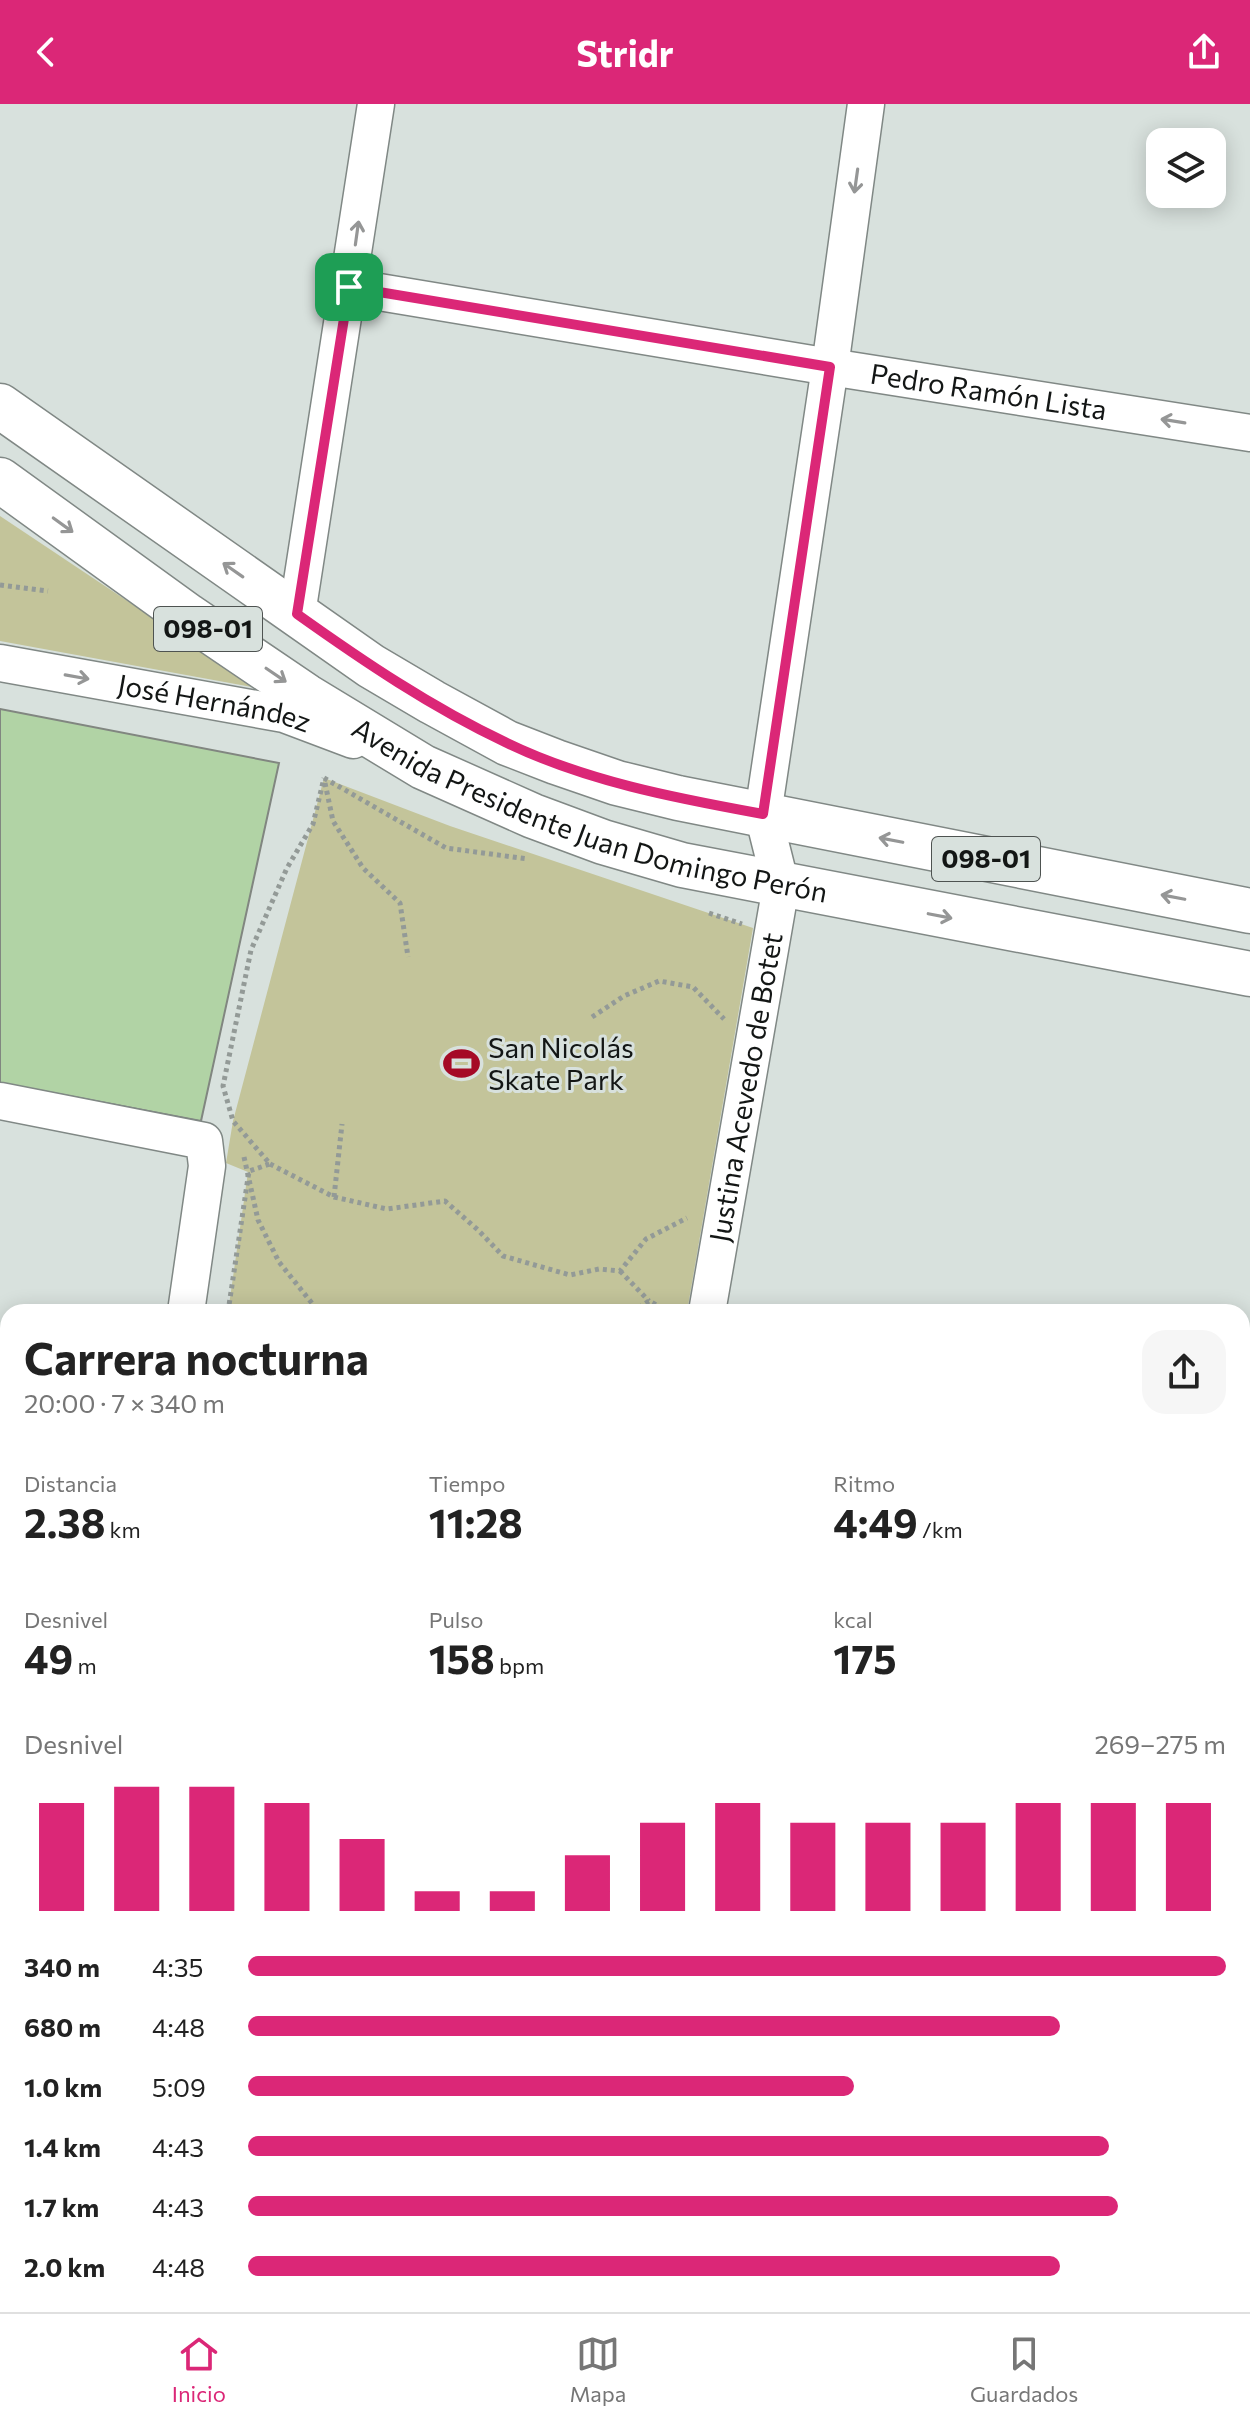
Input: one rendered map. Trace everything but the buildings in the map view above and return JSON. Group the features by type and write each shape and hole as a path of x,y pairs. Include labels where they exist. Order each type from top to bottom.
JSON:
{"main road":[{"name":"Avenida Presidente Juan Domingo Perón","path":"0,406 371,666 507,743 617,783 678,798 1250,911"},
{"name":"Avenida Presidente Juan Domingo Perón","path":"0,480 188,616 280,678 423,767 533,816 603,842 682,865 1250,974"}],"street":[{"path":"297,614 376,104"},
{"name":"Justina Acevedo de Botet","path":"708,1304 781,886 763,814 866,104"},
{"name":"Pedro Ramón Lista","path":"349,287 1250,433"},
{"name":"José Hernández","path":"0,663 284,714 423,767"},
{"path":"0,1101 220,1137 207,1166 187,1304"}],"path":[{"path":"0,585 48,591"},
{"path":"324,778 446,848 533,859"},
{"path":"324,778 333,821 363,868 400,903 408,957"},
{"path":"324,778 313,824 287,868 251,950 223,1086 233,1121 270,1164 334,1197 387,1209 445,1201 503,1256 570,1275 599,1269 620,1271 654,1304"},
{"path":"697,909 753,928"},
{"path":"592,1017 624,996 659,981 693,987 725,1020"},
{"path":"220,1137 233,1121"},
{"path":"334,1197 342,1124"},
{"path":"241,1146 258,1220 279,1262 313,1304"},
{"path":"249,1171 270,1164"},
{"path":"229,1304 249,1171"},
{"path":"620,1271 646,1239 693,1215"},
{"path":"644,1304 649,1301"}],"green space":[{"path":"0,516 258,688 0,641"},
{"path":"324,778 450,826 753,928 688,1304 229,1304 248,1172 226,1163 233,1121"}],"place":[{"name":"San Nicolás Skate Park","path":"462,1064"}],"route":[{"path":"349,287 830,367 763,814 617,783 507,743 371,666 297,614 349,287"}]}
